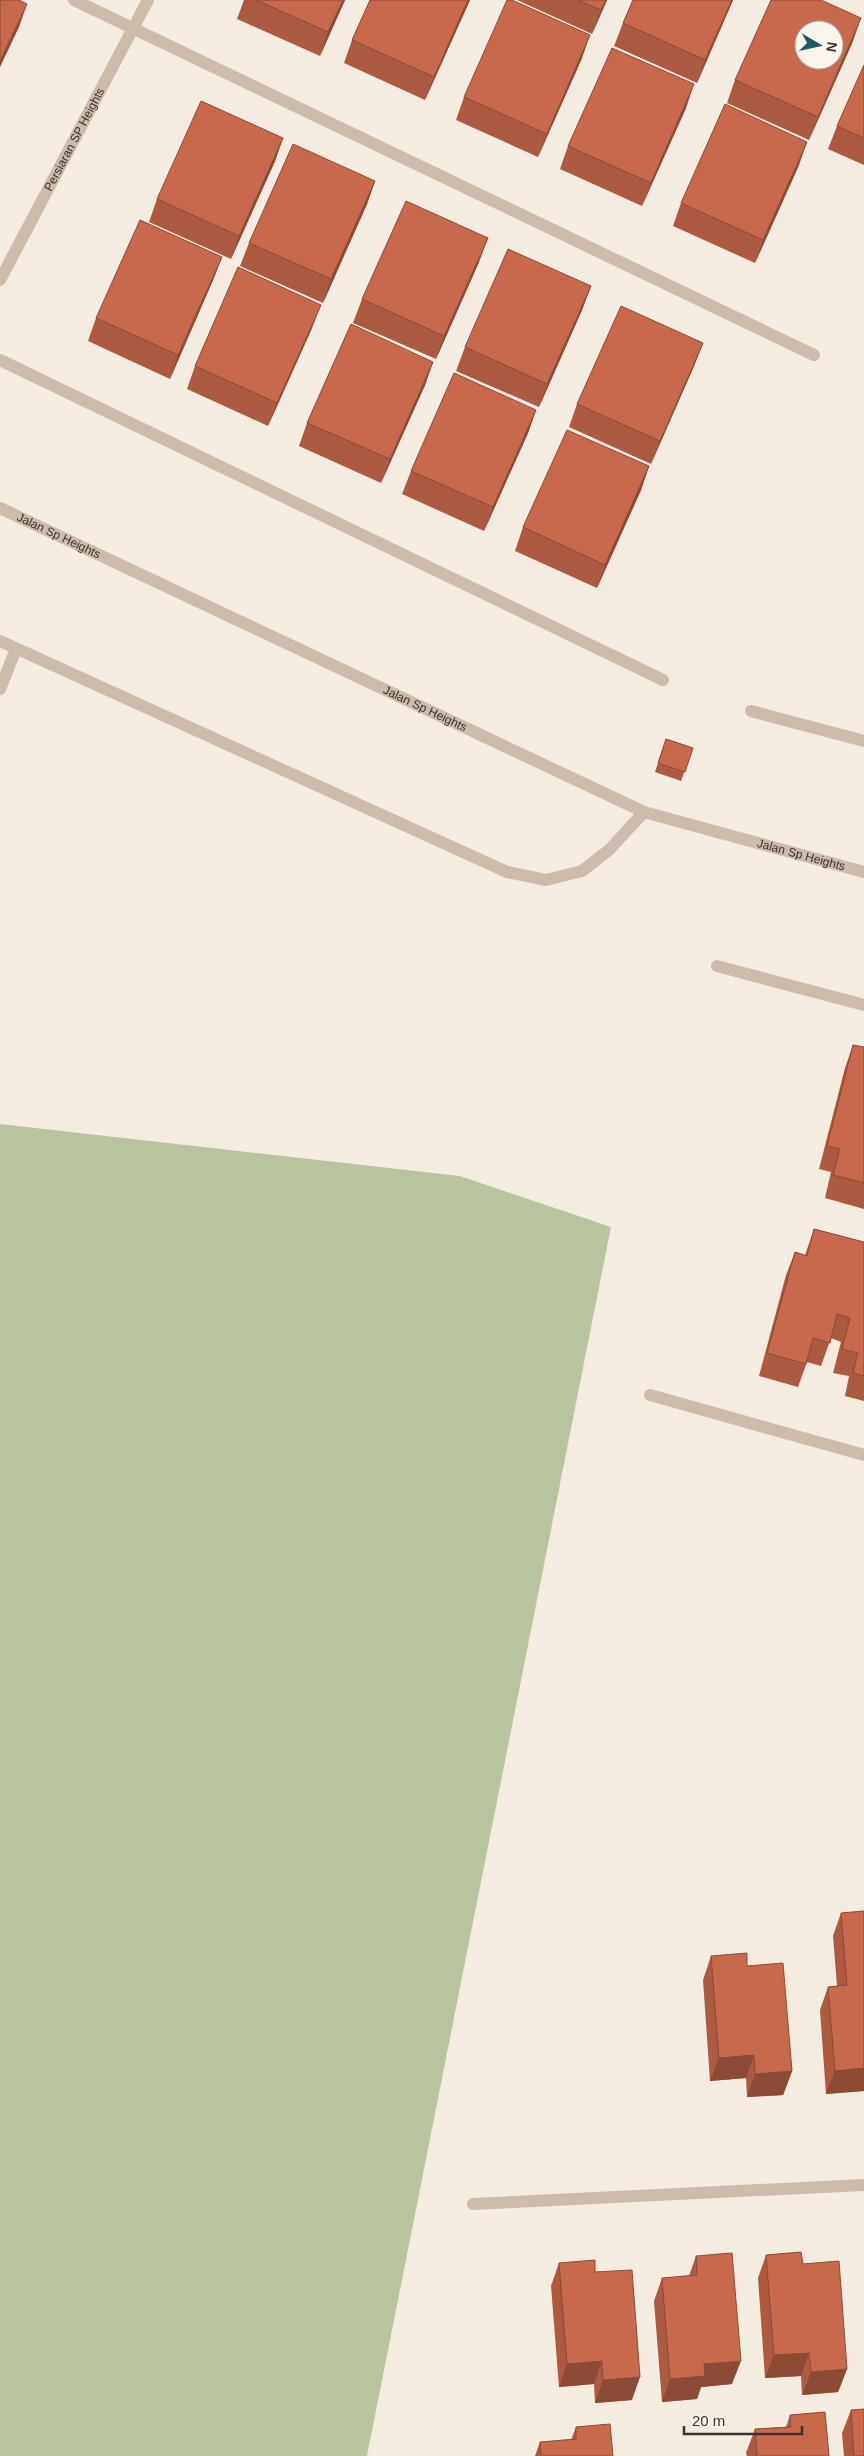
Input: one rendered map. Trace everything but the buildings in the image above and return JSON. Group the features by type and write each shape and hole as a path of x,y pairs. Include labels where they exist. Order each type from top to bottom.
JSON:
{"street":[{"path":"74,0 814,355"},
{"name":"Persiaran SP Heights","path":"0,280 148,0"},
{"path":"0,360 663,680"},
{"name":"Jalan Sp Heights","path":"0,508 644,812 864,872"},
{"path":"0,641 507,872 546,880 582,871 608,850 644,812"},
{"path":"0,688 16,649"},
{"path":"751,711 864,741"},
{"path":"717,966 864,1005"},
{"path":"650,1395 864,1455"},
{"path":"472,2204 864,2185"}],"green space":[{"path":"0,1124 460,1176 611,1227 367,2456 0,2456"}]}
